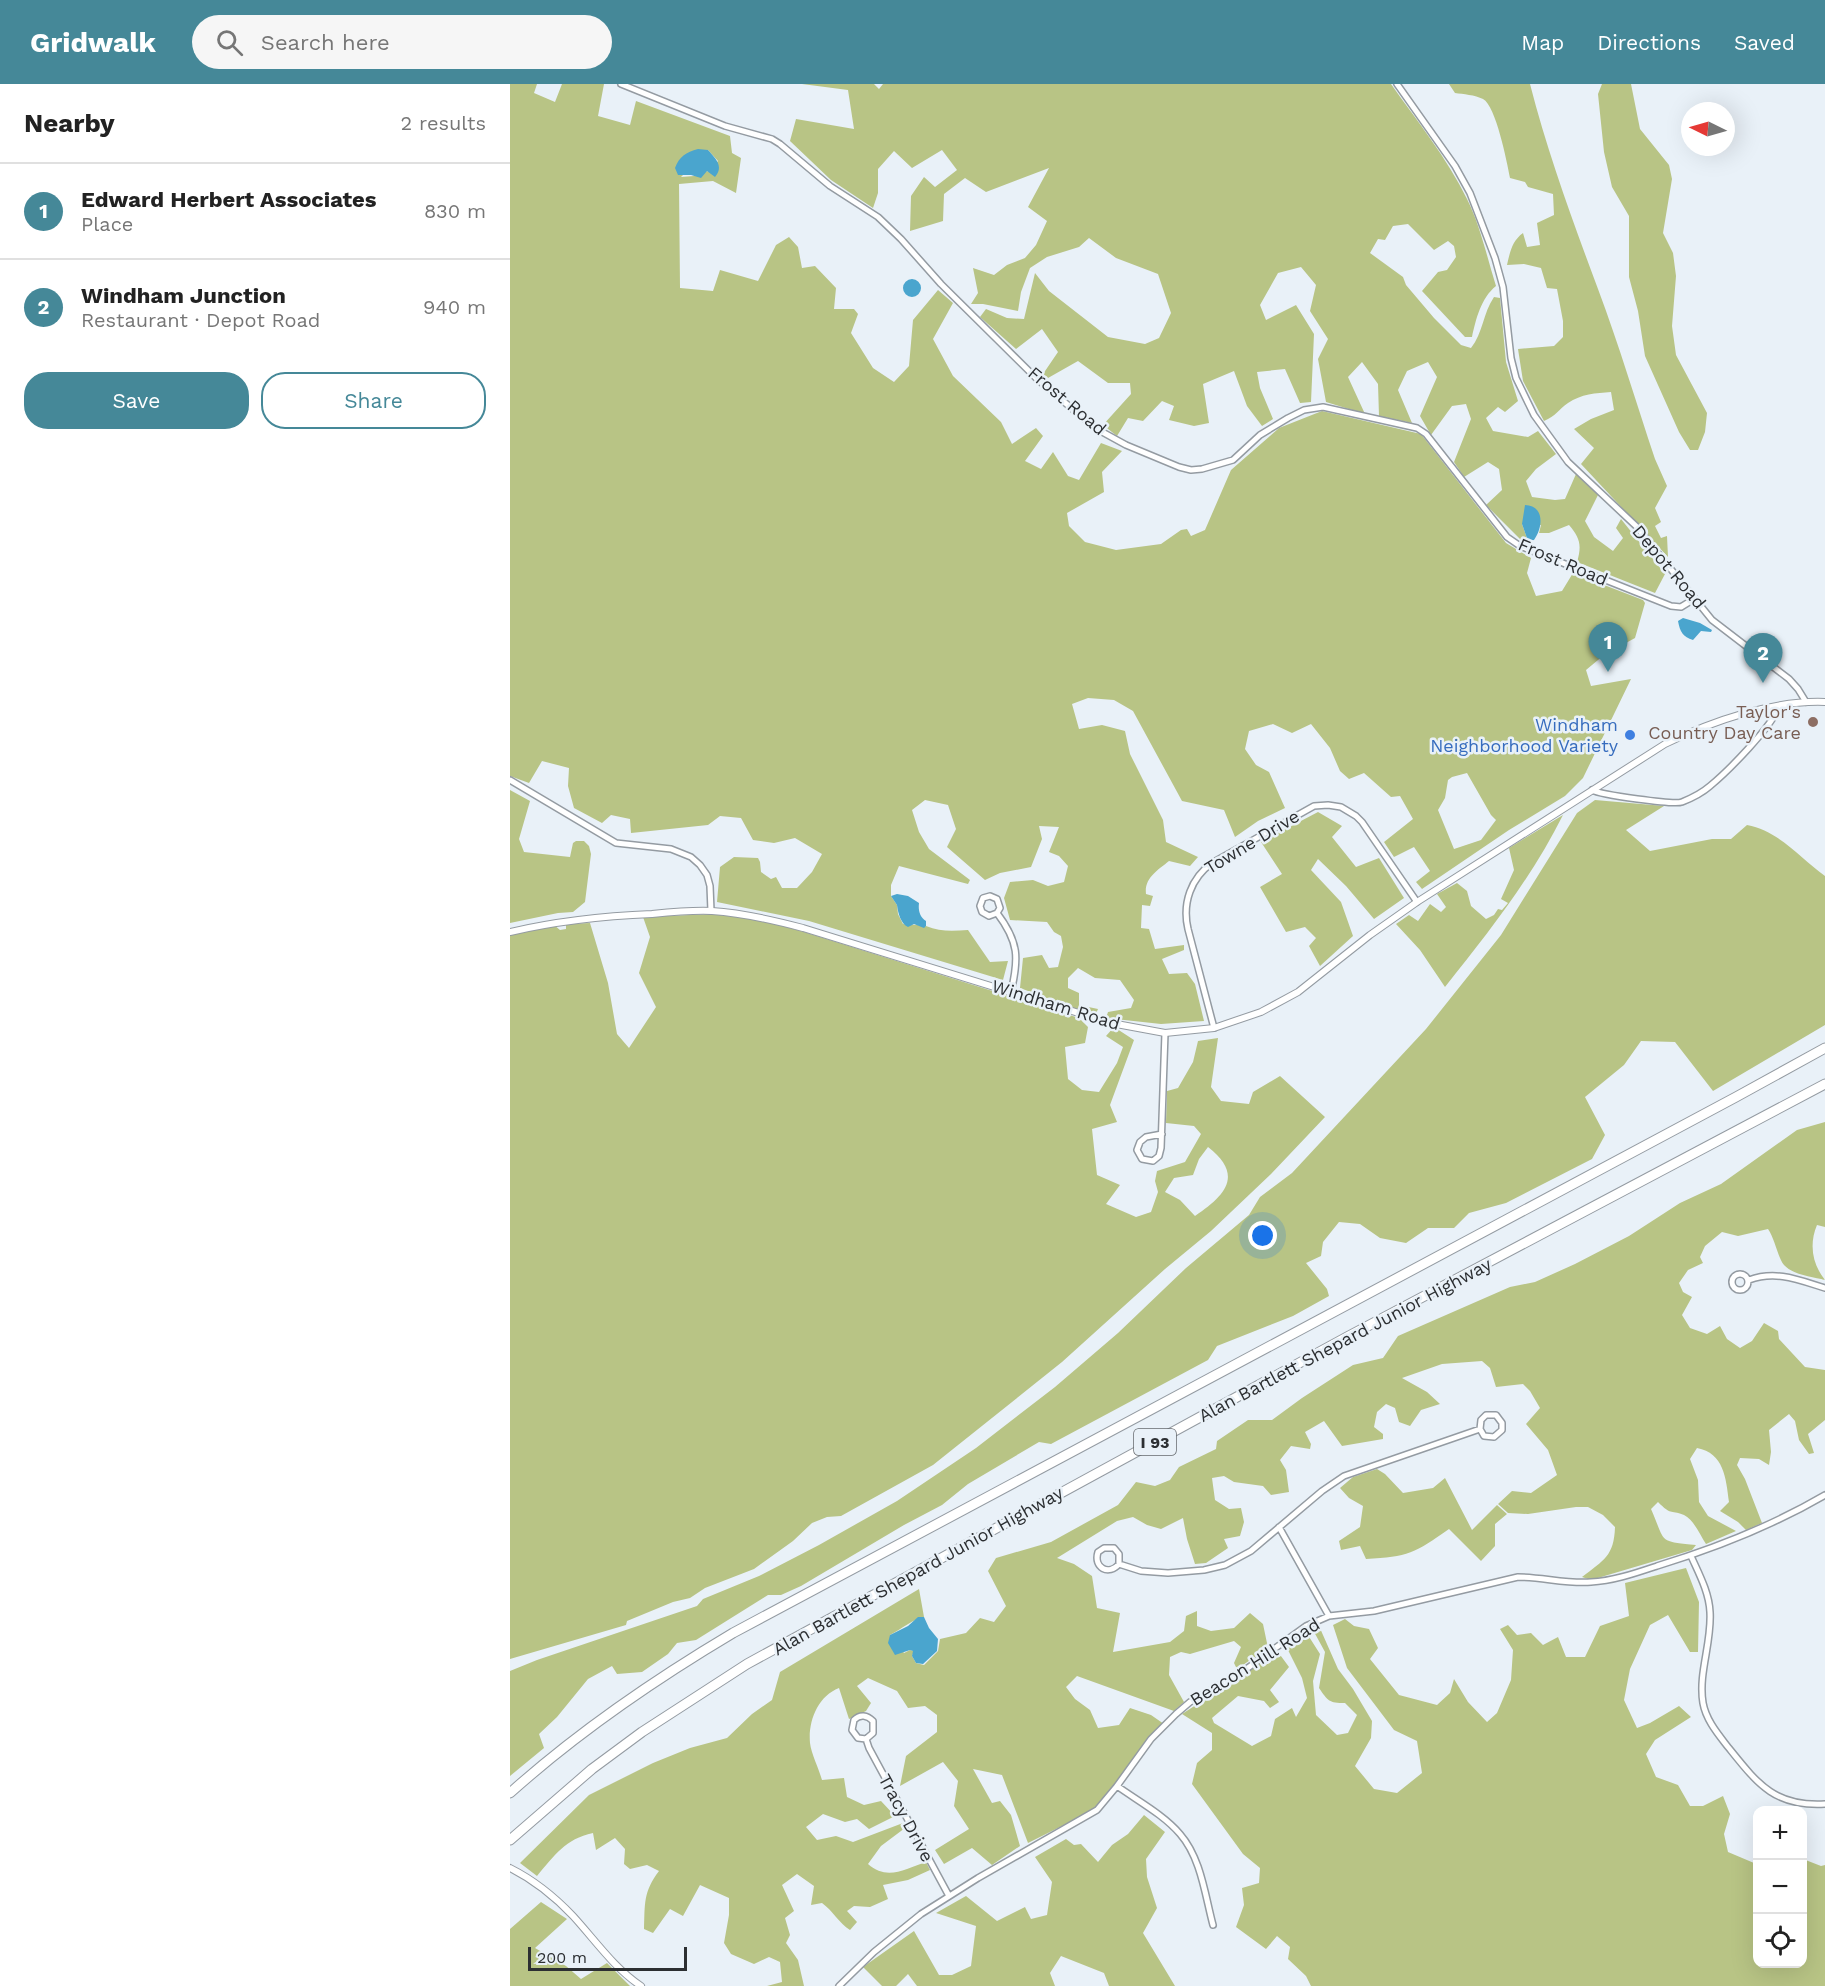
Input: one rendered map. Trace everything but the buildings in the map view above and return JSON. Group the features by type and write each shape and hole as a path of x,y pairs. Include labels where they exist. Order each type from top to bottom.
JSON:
{"highway":[{"name":"Alan Bartlett Shepard Junior Highway","path":"510,1793 574,1740 628,1700 749,1624 1825,1048"},
{"name":"Alan Bartlett Shepard Junior Highway","path":"510,1840 592,1769 642,1732 747,1664 1347,1337 1825,1084"}],"street":[{"name":"Frost Road","path":"621,84 725,126 769,138 780,144 830,186 878,217 941,284 1037,379 1095,428 1126,446 1191,470 1233,460 1269,429 1288,418 1316,407 1417,428 1426,434 1507,537 1520,546 1671,606 1681,607 1694,599"},
{"name":"Depot Road","path":"1396,84 1455,166 1470,193 1495,258 1503,287 1511,358 1516,378 1527,404 1540,424 1568,462 1636,526 1712,620 1789,679 1806,702"},
{"name":"Windham Road","path":"510,932 553,923 606,917 711,911 761,917 1111,1023 1165,1033 1214,1028 1246,1018 1298,992 1370,935 1417,902 1647,755 1685,734 1726,719 1779,706 1825,702"},
{"path":"1592,790 1602,794 1667,803 1686,800 1705,790 1719,778 1771,722 1779,706"},
{"path":"510,780 616,843 671,849 691,857 707,875 711,911"},
{"name":"Towne Drive","path":"1214,1028 1186,914 1186,903 1192,885 1203,870 1212,863 1306,809 1319,805 1332,805 1349,811 1362,822 1417,902"},
{"path":"997,914 1010,932 1016,950 1017,969 1011,992"},
{"path":"1162,1134 1146,1137 1140,1142 1138,1154 1142,1159 1154,1161 1159,1156 1162,1134 1165,1033"},
{"path":"1749,1280 1767,1275 1780,1275 1825,1288"},
{"path":"1489,1414 1496,1415 1502,1423 1500,1433 1494,1437 1484,1436 1480,1430 1481,1420 1489,1414"},
{"path":"1119,1564 1141,1571 1160,1573 1212,1569 1245,1555 1329,1485 1351,1472 1480,1430"},
{"name":"Beacon Hill Road","path":"839,1986 896,1934 949,1896 1089,1816 1104,1803 1151,1739 1190,1702 1238,1675 1306,1626 1329,1616 1374,1611 1518,1577 1591,1582 1640,1572 1691,1556 1768,1526 1825,1495"},
{"path":"1279,1527 1329,1616"},
{"path":"1107,1547 1114,1548 1119,1554 1119,1564 1112,1570 1102,1568 1097,1562 1098,1552 1107,1547"},
{"path":"1691,1556 1709,1603 1710,1625 1702,1690 1704,1709 1709,1720 1751,1775 1764,1788 1791,1802 1825,1804"},
{"name":"Tracy Drive","path":"860,1716 870,1718 875,1726 873,1733 866,1739 858,1738 852,1730 854,1720 860,1716"},
{"name":"Tracy Drive","path":"866,1739 870,1751 949,1896"},
{"path":"1117,1786 1173,1827 1186,1842 1197,1866 1213,1925"},
{"path":"510,1868 535,1882 554,1898 621,1970 641,1986"}],"green space":[{"path":"510,84 537,84 534,93 555,102 562,84 604,84 598,116 630,125 636,101 730,136 732,153 741,158 736,193 713,181 679,184 680,288 713,291 720,270 758,281 776,245 789,237 798,247 802,268 815,266 836,288 834,309 854,309 858,314 851,333 873,368 894,382 909,366 913,320 938,290 953,303 933,339 953,376 1001,422 1012,444 1036,428 1043,436 1025,461 1041,469 1053,452 1068,476 1079,480 1101,443 1122,451 1102,472 1104,492 1067,513 1069,526 1085,542 1116,550 1161,544 1181,530 1187,529 1191,536 1205,530 1231,470 1279,428 1322,411 1421,434 1506,543 1531,558 1527,573 1536,596 1562,591 1573,573 1643,600 1645,603 1635,638 1604,655 1586,670 1591,686 1631,679 1583,778 1565,796 1509,830 1422,889 1416,882 1430,871 1414,847 1394,857 1384,842 1413,819 1400,796 1391,797 1364,773 1349,779 1340,771 1330,748 1311,724 1292,733 1273,724 1249,731 1245,749 1256,765 1269,772 1285,808 1258,821 1235,837 1224,810 1182,801 1133,711 1114,700 1088,698 1072,704 1079,729 1102,725 1125,731 1130,754 1163,820 1166,842 1198,857 1190,866 1169,861 1149,879 1146,894 1153,896 1150,906 1142,905 1141,928 1149,929 1155,949 1184,945 1184,950 1162,959 1169,974 1187,973 1195,984 1204,1021 1161,1024 1106,1018 1108,1012 1131,1008 1134,1000 1120,980 1095,978 1078,968 1068,978 1068,988 1079,993 1079,1005 1098,1009 1095,1016 1020,988 1023,958 1042,955 1049,968 1058,967 1063,947 1061,936 1054,932 1047,922 1010,920 1004,898 1010,882 1033,880 1048,886 1064,882 1068,866 1059,856 1049,852 1059,827 1039,826 1042,839 1031,867 1000,873 985,880 947,847 956,829 948,805 925,800 912,810 919,832 929,849 970,880 968,884 899,866 891,885 891,896 897,905 903,924 941,930 968,930 990,962 1008,961 1003,980 809,921 717,902 720,867 734,857 758,858 761,872 771,879 776,877 782,888 797,888 812,872 822,854 795,838 774,843 753,840 741,818 720,816 708,825 631,833 630,819 611,815 602,823 574,808 568,786 569,768 542,761 529,783 510,776","holes":["708,150 718,161 709,172 681,177","1467,773 1496,820 1481,840 1454,849 1438,810 1445,798 1448,780"]},
{"path":"802,84 874,84 879,89 883,84 1391,84 1450,169 1472,209 1480,230 1496,286 1486,296 1477,316 1472,337 1465,337 1422,291 1438,272 1447,270 1456,257 1454,246 1448,241 1434,250 1408,224 1393,226 1385,240 1378,239 1370,253 1403,277 1406,285 1434,318 1461,345 1471,348 1490,303 1494,297 1500,298 1506,362 1518,401 1505,412 1498,407 1486,418 1493,431 1528,437 1538,431 1556,454 1536,469 1526,481 1532,497 1565,499 1576,474 1598,495 1585,521 1594,537 1613,551 1623,538 1616,528 1621,519 1665,574 1655,593 1577,562 1579,542 1569,525 1549,533 1539,533 1541,525 1522,524 1528,541 1524,543 1486,505 1502,490 1499,469 1488,462 1464,477 1454,462 1471,419 1466,404 1452,406 1431,435 1420,416 1437,377 1428,362 1407,371 1398,390 1412,423 1379,416 1378,384 1362,362 1348,377 1365,414 1326,402 1318,359 1328,339 1310,311 1316,285 1301,267 1278,273 1260,305 1266,320 1296,305 1314,334 1311,402 1300,403 1285,369 1257,372 1260,388 1273,419 1262,426 1247,406 1234,371 1203,384 1209,423 1194,426 1169,420 1174,406 1162,401 1143,421 1128,418 1117,436 1103,425 1131,394 1130,383 1108,383 1078,361 1048,378 1043,374 1058,352 1042,329 1016,349 980,317 986,309 1007,318 1024,319 1035,273 1049,291 1108,337 1145,344 1159,338 1171,313 1158,274 1116,258 1089,238 1079,247 1047,257 1030,268 1021,292 1018,311 971,304 978,293 973,268 994,275 1007,265 1025,258 1036,245 1047,221 1028,207 1049,168 986,192 965,178 944,194 943,221 910,231 911,196 924,177 935,187 957,170 942,150 912,168 894,151 878,169 878,193 873,208 831,180 790,141 796,119 854,129 848,90"},
{"path":"1449,84 1530,84 1561,188 1613,331 1655,459 1667,486 1655,508 1661,522 1655,526 1661,538 1667,536 1668,557 1581,464 1594,448 1574,429 1614,410 1611,392 1578,398 1544,421 1523,381 1518,349 1554,346 1563,337 1563,321 1557,289 1547,288 1541,268 1524,264 1507,265 1514,243 1523,233 1527,247 1540,245 1537,223 1554,215 1553,194 1528,187 1525,182 1510,178 1500,135 1488,104 1480,98 1455,93"},
{"path":"1602,84 1631,84 1640,129 1669,165 1672,179 1663,233 1673,253 1676,276 1672,326 1676,355 1707,413 1705,432 1698,450 1690,450 1679,432 1645,356 1638,311 1629,277 1629,216 1612,187 1604,152 1598,94"},
{"path":"510,790 530,801 519,839 524,852 570,857 573,843 576,841 584,841 589,846 591,854 585,902 573,912 510,923"},
{"path":"1595,800 1664,806 1626,830 1650,851 1712,839 1731,839 1747,825 1759,828 1779,839 1825,876 1825,1025 1713,1091 1675,1042 1641,1041 1624,1065 1585,1097 1605,1135 1592,1159 1506,1203 1469,1213 1454,1228 1428,1228 1406,1243 1380,1238 1360,1224 1339,1222 1323,1242 1321,1256 1306,1263 1327,1289 1329,1296 1293,1316 1217,1346 1208,1360 1051,1444 1039,1442 968,1484 942,1505 801,1586 781,1595 768,1595 696,1640 677,1643 668,1654 642,1672 617,1674 612,1666 588,1679 557,1717 539,1734 544,1748 510,1776 510,1671 697,1606 703,1599 759,1576 819,1545 897,1501 976,1448 1055,1387 1118,1333 1186,1268 1249,1215 1260,1197 1292,1173 1426,1029 1501,935 1577,813"},
{"path":"1318,812 1342,826 1332,837 1356,867 1379,858 1404,898 1374,919 1346,886 1318,859 1311,870 1341,902 1353,936 1320,966 1309,946 1316,938 1305,927 1286,932 1260,887 1282,874 1261,842"},
{"path":"1563,815 1524,882 1445,987 1420,950 1396,924 1409,915 1418,921 1430,904 1441,912 1446,907 1437,894 1457,883 1467,891 1471,906 1486,919 1494,915 1498,909 1502,910 1508,903 1501,899 1514,870 1509,848"},
{"path":"712,914 760,920 1079,1018 1088,1027 1085,1043 1065,1047 1068,1079 1082,1090 1099,1092 1117,1063 1123,1047 1106,1036 1114,1027 1134,1040 1110,1105 1117,1122 1092,1129 1097,1175 1120,1185 1106,1204 1136,1217 1151,1212 1158,1192 1155,1181 1157,1171 1185,1162 1201,1134 1194,1126 1166,1123 1167,1091 1178,1088 1193,1062 1198,1041 1218,1038 1211,1087 1221,1101 1249,1104 1253,1092 1280,1076 1325,1117 1271,1174 1211,1231 1165,1269 1062,1362 933,1465 841,1516 827,1517 812,1523 793,1541 754,1569 705,1588 690,1598 673,1602 627,1621 626,1625 510,1659 510,933 554,925 560,930 566,929 566,924 590,923 608,983 617,1034 629,1048 656,1007 639,973 650,937 643,917","holes":["1208,1147 1226,1167 1227,1184 1215,1200 1195,1216 1180,1200 1165,1192 1174,1178 1193,1175 1199,1159"]},
{"path":"1825,1122 1825,1227 1817,1225 1813,1239 1813,1254 1817,1267 1825,1280 1798,1273 1784,1265 1768,1229 1738,1236 1722,1232 1705,1246 1700,1257 1703,1263 1688,1270 1679,1283 1683,1292 1692,1297 1682,1315 1690,1328 1707,1334 1720,1326 1727,1339 1740,1348 1752,1341 1764,1323 1778,1331 1779,1339 1805,1367 1825,1370 1825,1420 1808,1434 1814,1453 1809,1454 1799,1440 1795,1421 1789,1414 1769,1430 1771,1452 1769,1465 1759,1459 1740,1458 1737,1465 1745,1479 1762,1523 1746,1530 1720,1511 1729,1502 1725,1476 1713,1455 1697,1448 1690,1459 1698,1480 1699,1502 1708,1516 1736,1531 1706,1544 1688,1517 1668,1511 1658,1502 1651,1509 1664,1538 1669,1541 1696,1545 1692,1550 1591,1580 1582,1577 1602,1561 1613,1545 1615,1527 1603,1515 1588,1507 1528,1514 1508,1513 1498,1504 1512,1491 1531,1493 1557,1475 1548,1450 1526,1424 1540,1408 1530,1391 1523,1384 1496,1387 1490,1368 1482,1361 1442,1364 1402,1378 1427,1392 1440,1404 1421,1410 1410,1426 1399,1422 1395,1408 1386,1404 1377,1412 1374,1427 1383,1434 1383,1439 1342,1446 1324,1421 1305,1432 1311,1444 1310,1449 1291,1446 1280,1460 1286,1470 1289,1492 1271,1495 1263,1486 1234,1482 1224,1476 1212,1478 1215,1500 1229,1509 1241,1508 1244,1522 1240,1536 1224,1539 1228,1548 1206,1563 1195,1564 1183,1518 1161,1529 1147,1525 1133,1517 1117,1521 1057,1558 1074,1564 1092,1576 1097,1608 1120,1613 1113,1652 1170,1642 1184,1631 1186,1616 1197,1611 1197,1626 1211,1631 1234,1628 1250,1613 1263,1624 1268,1648 1237,1669 1234,1663 1241,1647 1234,1641 1190,1654 1181,1652 1170,1657 1169,1675 1184,1702 1174,1711 1077,1676 1066,1687 1075,1699 1090,1710 1098,1728 1119,1725 1130,1708 1151,1715 1164,1724 1115,1786 1090,1812 1028,1843 1002,1775 973,1769 992,1803 1000,1801 1011,1815 1020,1846 992,1865 972,1848 944,1864 935,1850 969,1829 954,1806 958,1781 943,1762 900,1786 906,1756 937,1732 937,1715 925,1706 908,1708 897,1691 868,1678 857,1686 871,1703 866,1711 849,1719 839,1688 825,1697 816,1710 810,1735 811,1747 822,1780 844,1778 847,1797 864,1805 881,1801 895,1816 869,1829 857,1819 845,1822 823,1814 806,1827 817,1840 836,1836 853,1842 903,1823 905,1828 881,1846 868,1864 882,1872 889,1873 926,1862 930,1870 908,1880 883,1885 888,1899 870,1907 854,1906 847,1911 857,1922 850,1930 822,1903 811,1905 814,1886 797,1874 782,1885 794,1911 785,1918 790,1935 786,1943 798,1960 804,1986 767,1986 782,1982 780,1962 769,1957 754,1964 731,1954 724,1943 729,1915 729,1898 700,1885 683,1916 670,1909 653,1933 644,1929 647,1892 659,1871 647,1865 630,1869 624,1864 625,1849 615,1838 596,1850 593,1833 575,1839 561,1849 537,1876 520,1863 589,1795 653,1763 690,1748 727,1738 752,1714 772,1700 780,1672 919,1589 924,1617 890,1635 904,1653 914,1651 912,1656 916,1663 924,1665 938,1651 940,1639 966,1633 980,1618 994,1622 1006,1606 988,1571 996,1558 1051,1542 1118,1505 1136,1482 1155,1486 1170,1480 1179,1467 1216,1449 1217,1441 1248,1420 1272,1420 1353,1365 1383,1358 1398,1336 1510,1287 1535,1282 1575,1264 1629,1236 1680,1203 1721,1184 1797,1130"},
{"path":"1377,1469 1403,1493 1433,1488 1445,1478 1472,1530 1497,1505 1507,1514 1495,1524 1495,1546 1481,1561 1449,1529 1419,1549 1392,1557 1366,1559 1360,1546 1341,1550 1339,1541 1360,1527 1363,1506 1349,1498 1340,1488 1353,1477"},
{"path":"1686,1568 1699,1602 1698,1652 1690,1652 1668,1615 1650,1625 1630,1669 1624,1700 1637,1728 1679,1706 1691,1717 1655,1740 1646,1754 1656,1777 1678,1785 1690,1806 1703,1806 1723,1796 1730,1814 1724,1834 1728,1852 1753,1863 1753,1968 1807,1968 1807,1861 1821,1866 1825,1865 1825,1986 1311,1986 1306,1976 1288,1959 1290,1947 1277,1936 1266,1949 1236,1927 1244,1905 1242,1888 1259,1883 1260,1868 1243,1854 1192,1784 1197,1763 1212,1750 1212,1733 1182,1714 1278,1652 1289,1667 1270,1690 1279,1702 1270,1708 1264,1701 1238,1696 1212,1718 1214,1723 1252,1746 1271,1736 1275,1719 1292,1708 1296,1717 1307,1698 1302,1678 1286,1646 1306,1632 1320,1654 1313,1681 1316,1715 1337,1735 1348,1733 1357,1715 1345,1703 1329,1700 1319,1688 1325,1652 1313,1630 1319,1626 1338,1669 1372,1721 1371,1738 1355,1766 1374,1789 1397,1793 1422,1773 1417,1741 1394,1730 1347,1668 1333,1625 1345,1619 1354,1626 1369,1629 1378,1648 1370,1659 1399,1695 1437,1705 1450,1693 1454,1679 1468,1702 1487,1722 1497,1713 1511,1680 1513,1650 1500,1629 1508,1625 1517,1635 1531,1633 1543,1645 1558,1637 1566,1657 1585,1657 1600,1626 1629,1616 1625,1583"},
{"path":"1144,1815 1165,1832 1146,1859 1147,1877 1157,1908 1143,1933 1175,1986 1109,1986 1104,1973 1061,1956 1050,1973 1055,1986 917,1986 908,1974 896,1986 882,1986 863,1967 914,1931 939,1975 952,1975 971,1966 976,1926 936,1913 966,1896 997,1921 1025,1907 1031,1919 1047,1915 1052,1882 1035,1857 1066,1839 1074,1845 1081,1844 1098,1862 1112,1845 1128,1834"},
{"path":"541,1902 567,1919 535,1948 566,1966 581,1979 607,1963 630,1986 510,1986 510,1929"}],"water":[{"path":"698,149 708,150 716,160 719,169 715,177 707,171 701,178 678,175 675,168 681,158"},
{"path":"912,279 918,282 921,288 918,294 912,297 906,294 903,288 906,282"},
{"path":"1525,505 1531,506 1539,513 1539,529 1534,540 1528,541 1522,524"},
{"path":"1683,618 1700,623 1712,630 1711,632 1701,631 1693,640 1690,639 1682,634 1680,628 1678,621"},
{"path":"897,894 908,896 919,903 920,914 926,921 924,928 914,924 908,927 903,923 897,905 891,896"},
{"path":"918,1617 924,1617 938,1639 937,1651 923,1664 916,1663 912,1656 913,1651 910,1650 895,1655 888,1643 890,1635 908,1626"}],"place":[{"name":"Edward Herbert Associates","path":"1608,672"},
{"name":"Windham Junction","path":"1763,683"},
{"name":"Taylor's Country Day Care","path":"1813,722"},
{"name":"Windham Neighborhood Variety","path":"1630,735"}]}
